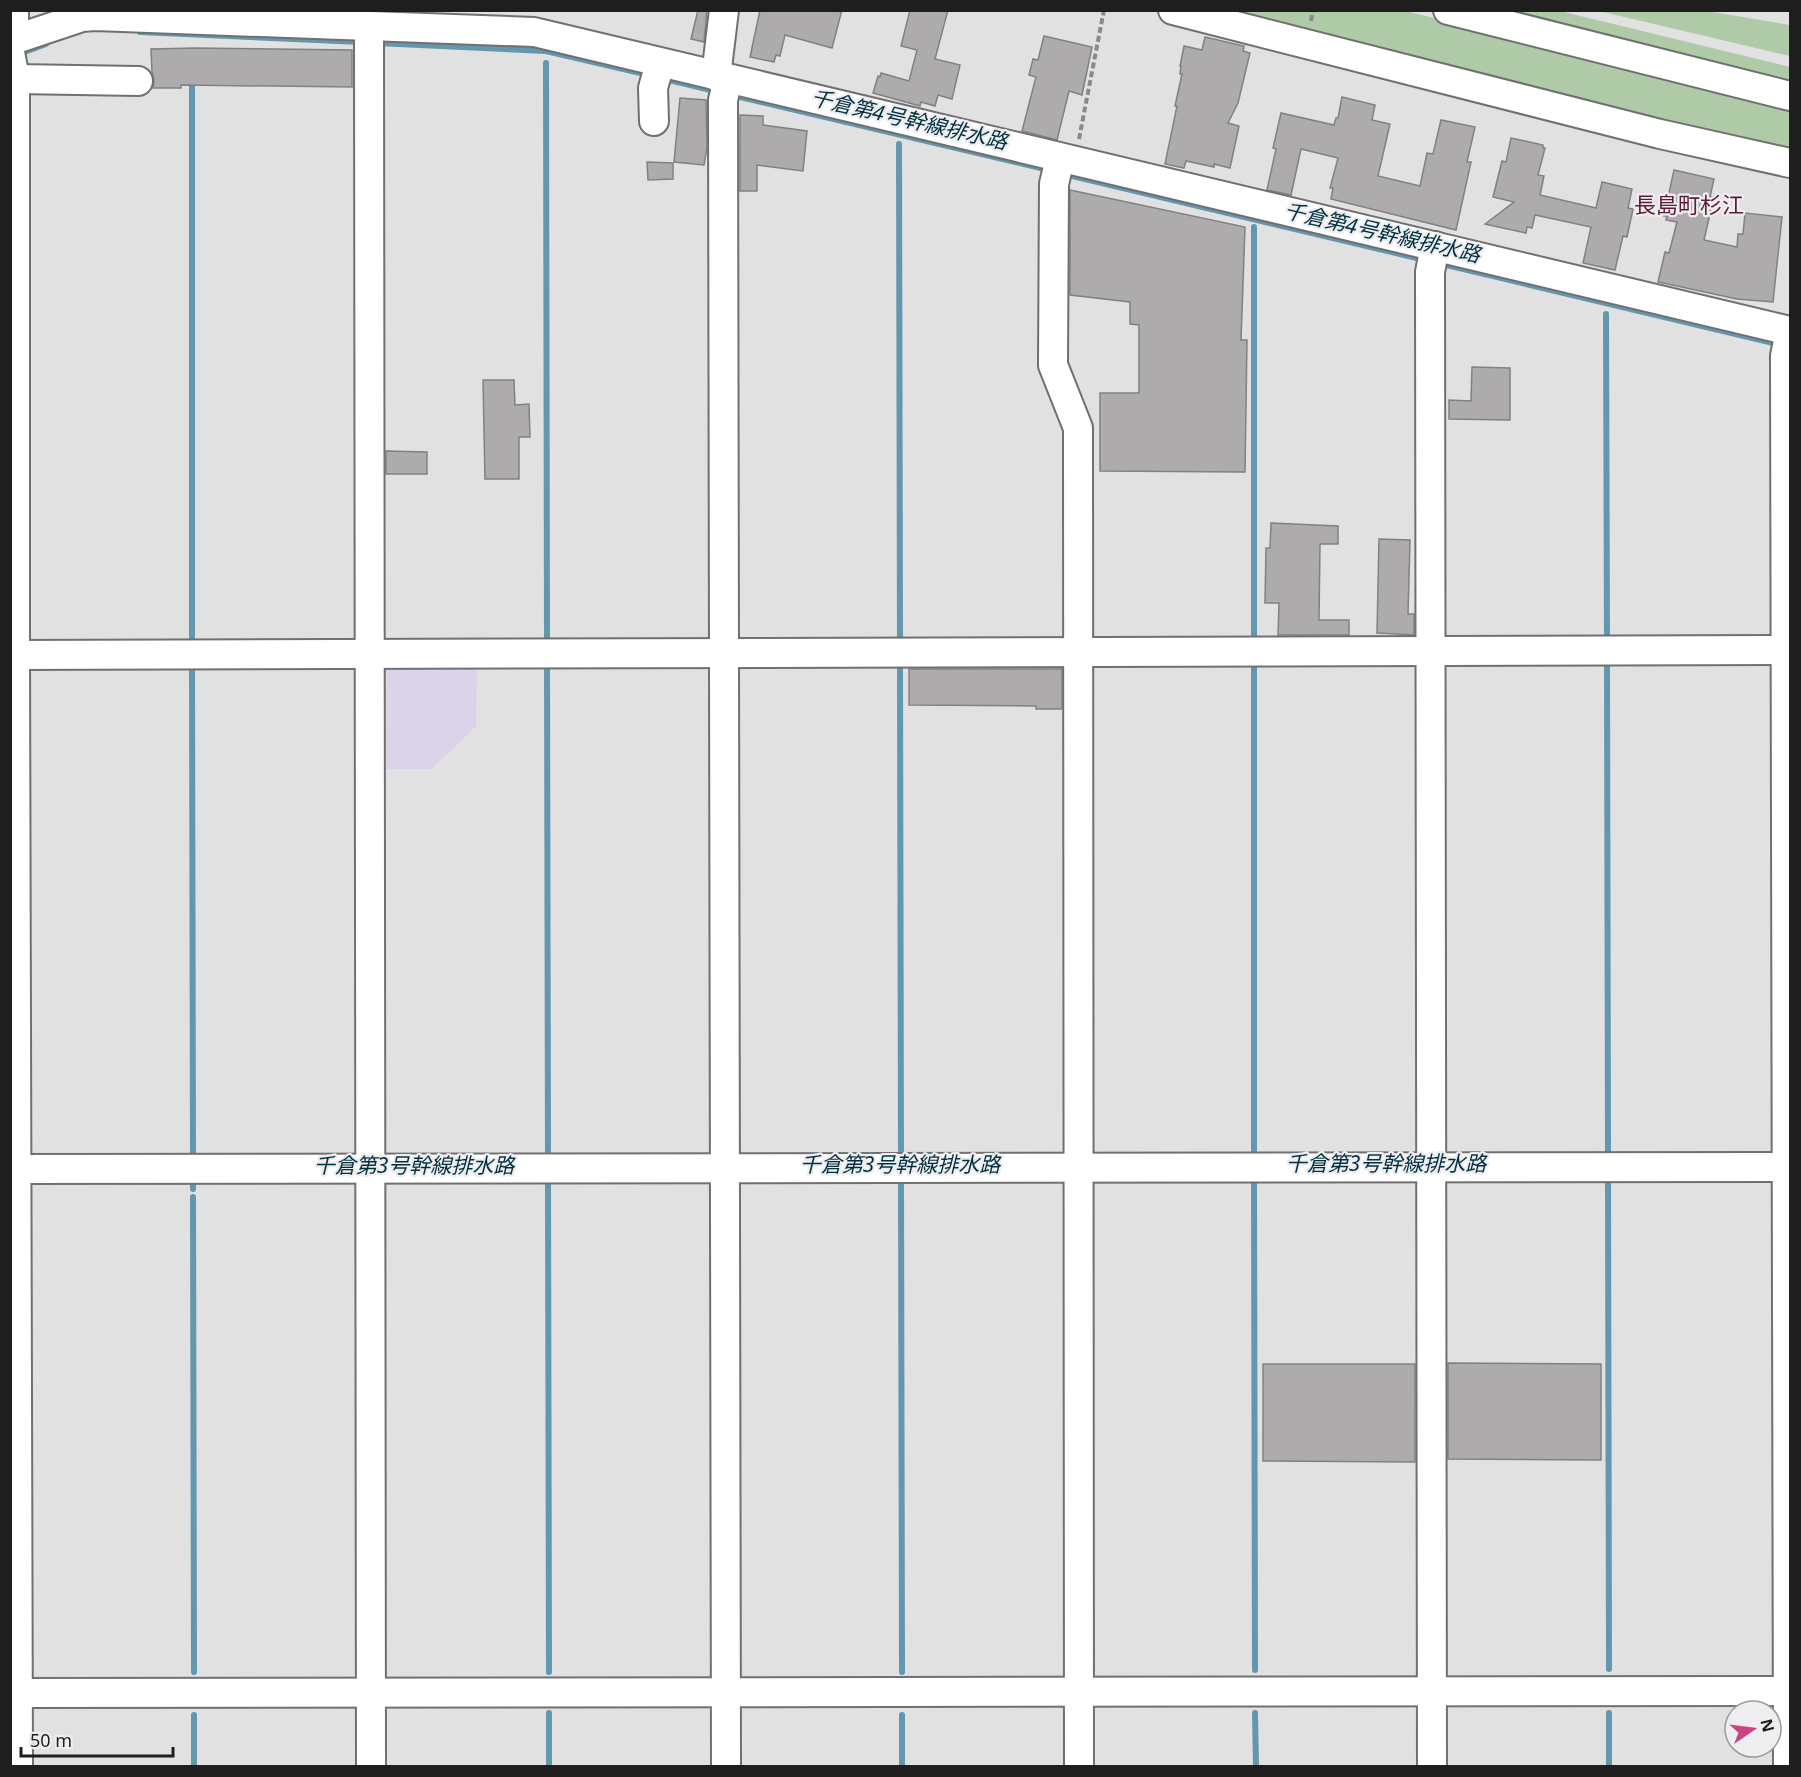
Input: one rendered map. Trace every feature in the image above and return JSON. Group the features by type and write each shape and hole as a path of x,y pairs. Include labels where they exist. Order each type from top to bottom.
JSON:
{"street":[{"path":"14,10 13,655 16,1177 14,1693 18,1767"},
{"path":"724,10 723,1177 726,1767"},
{"path":"1173,10 1660,134 1791,163"},
{"path":"1448,10 1791,96"},
{"path":"13,56 82,17 95,16 369,37 534,32 657,72 723,85 1062,165 1433,257 1789,339 1788,1767"},
{"path":"369,37 371,1767"},
{"path":"13,56 138,81"},
{"path":"654,121 657,72"},
{"path":"1062,165 1053,365 1078,428 1079,1767"},
{"path":"1432,1767 1430,652 1433,257"},
{"path":"13,655 723,655 1788,650"},
{"path":"16,1177 370,1179 1787,1173"},
{"path":"14,1693 1789,1691"}],"path":[{"path":"1062,165 1104,10"},
{"path":"1311,22 1313,10"}],"shaded area":[{"path":"395,659 477,660 476,726 432,769 377,769 379,677"}],"green space":[{"path":"1197,11 1405,11 1790,104 1790,156"},
{"path":"1481,11 1560,11 1790,67 1790,86"},
{"path":"1599,11 1707,11 1790,25 1790,56"}],"building":[{"path":"698,10 707,10 704,42 691,39"},
{"path":"760,10 842,10 832,48 785,35 780,56 776,55 774,62 750,57"},
{"path":"910,10 948,10 935,59 960,65 952,99 938,95 935,106 921,102 920,106 873,93 881,73 909,81 917,50 901,46"},
{"path":"1044,36 1092,47 1082,95 1069,91 1057,140 1022,131 1036,77 1029,75 1033,59 1038,60"},
{"path":"1205,37 1244,46 1243,51 1250,53 1238,103 1228,123 1239,126 1230,168 1186,161 1184,168 1165,164 1177,106 1175,106 1182,74 1180,74 1180,66 1184,46 1202,50"},
{"path":"151,49 352,50 352,87 181,85 181,88 153,88"},
{"path":"1342,97 1375,105 1372,120 1390,124 1378,176 1420,186 1427,153 1433,154 1441,120 1475,127 1467,162 1471,162 1456,230 1331,199 1333,188 1330,188 1338,158 1301,149 1291,195 1267,190 1281,113 1334,125 1338,118"},
{"path":"680,98 706,100 707,148 704,165 674,162"},
{"path":"740,115 763,116 763,125 807,131 803,171 757,165 757,191 740,191"},
{"path":"1511,138 1543,145 1545,148 1538,175 1544,176 1540,195 1596,208 1602,182 1632,189 1628,208 1633,209 1627,237 1623,236 1615,270 1583,263 1591,227 1535,215 1532,228 1527,227 1526,233 1485,224 1514,202 1493,197 1502,161 1506,162"},
{"path":"647,162 673,163 673,179 648,180"},
{"path":"1674,170 1714,179 1710,197 1714,197 1704,240 1737,247 1738,234 1743,234 1745,213 1782,217 1773,302 1737,299 1658,282 1665,252 1669,253 1677,222 1666,220 1667,216 1664,216"},
{"path":"1070,190 1245,227 1241,340 1247,340 1245,472 1100,471 1100,393 1139,393 1139,325 1130,324 1130,302 1070,295"},
{"path":"1472,367 1510,368 1510,420 1449,419 1449,400 1471,401"},
{"path":"483,380 514,380 515,405 529,404 530,437 519,437 519,479 485,479"},
{"path":"386,451 427,452 427,474 386,474"},
{"path":"1271,523 1338,526 1338,544 1320,544 1319,620 1349,620 1349,635 1278,635 1279,603 1265,603 1266,548 1270,548"},
{"path":"1379,539 1410,540 1408,614 1414,614 1414,635 1377,633"},
{"path":"909,669 1062,669 1062,709 1036,709 1036,706 909,705"},
{"path":"1448,1363 1601,1364 1601,1460 1448,1459"},
{"path":"1263,1364 1415,1364 1415,1462 1263,1461"}],"waterway":[{"name":"千倉第4号幹線排水路","path":"140,32 361,42"},
{"name":"千倉第4号幹線排水路","path":"377,43 546,51 649,75"},
{"name":"千倉第4号幹線排水路","path":"19,54 46,44"},
{"path":"546,63 547,645"},
{"name":"千倉第4号幹線排水路","path":"665,79 719,92"},
{"path":"192,80 192,648"},
{"name":"千倉第4号幹線排水路","path":"732,95 1049,170"},
{"path":"899,144 900,646"},
{"name":"千倉第4号幹線排水路","path":"1064,174 1425,260"},
{"path":"1254,227 1254,645"},
{"name":"千倉第4号幹線排水路","path":"1438,263 1781,345"},
{"path":"1606,314 1607,644"},
{"path":"1254,660 1254,1159"},
{"path":"900,661 901,1160"},
{"path":"1607,661 1608,1156"},
{"path":"547,662 548,1159"},
{"path":"192,663 193,1163"},
{"path":"1608,1175 1609,1669"},
{"path":"1254,1176 1255,1670"},
{"path":"548,1177 549,1672"},
{"path":"901,1177 902,1672"},
{"name":"千倉第3号幹線排水路","path":"193,1178 193,1189"},
{"path":"193,1197 194,1672"},
{"path":"549,1713 549,1766"},
{"path":"1255,1713 1256,1766"},
{"path":"1609,1713 1609,1766"},
{"path":"194,1715 194,1766"},
{"path":"902,1715 902,1766"}],"district":[{"name":"長島町杉江","path":"1689,205"}]}
